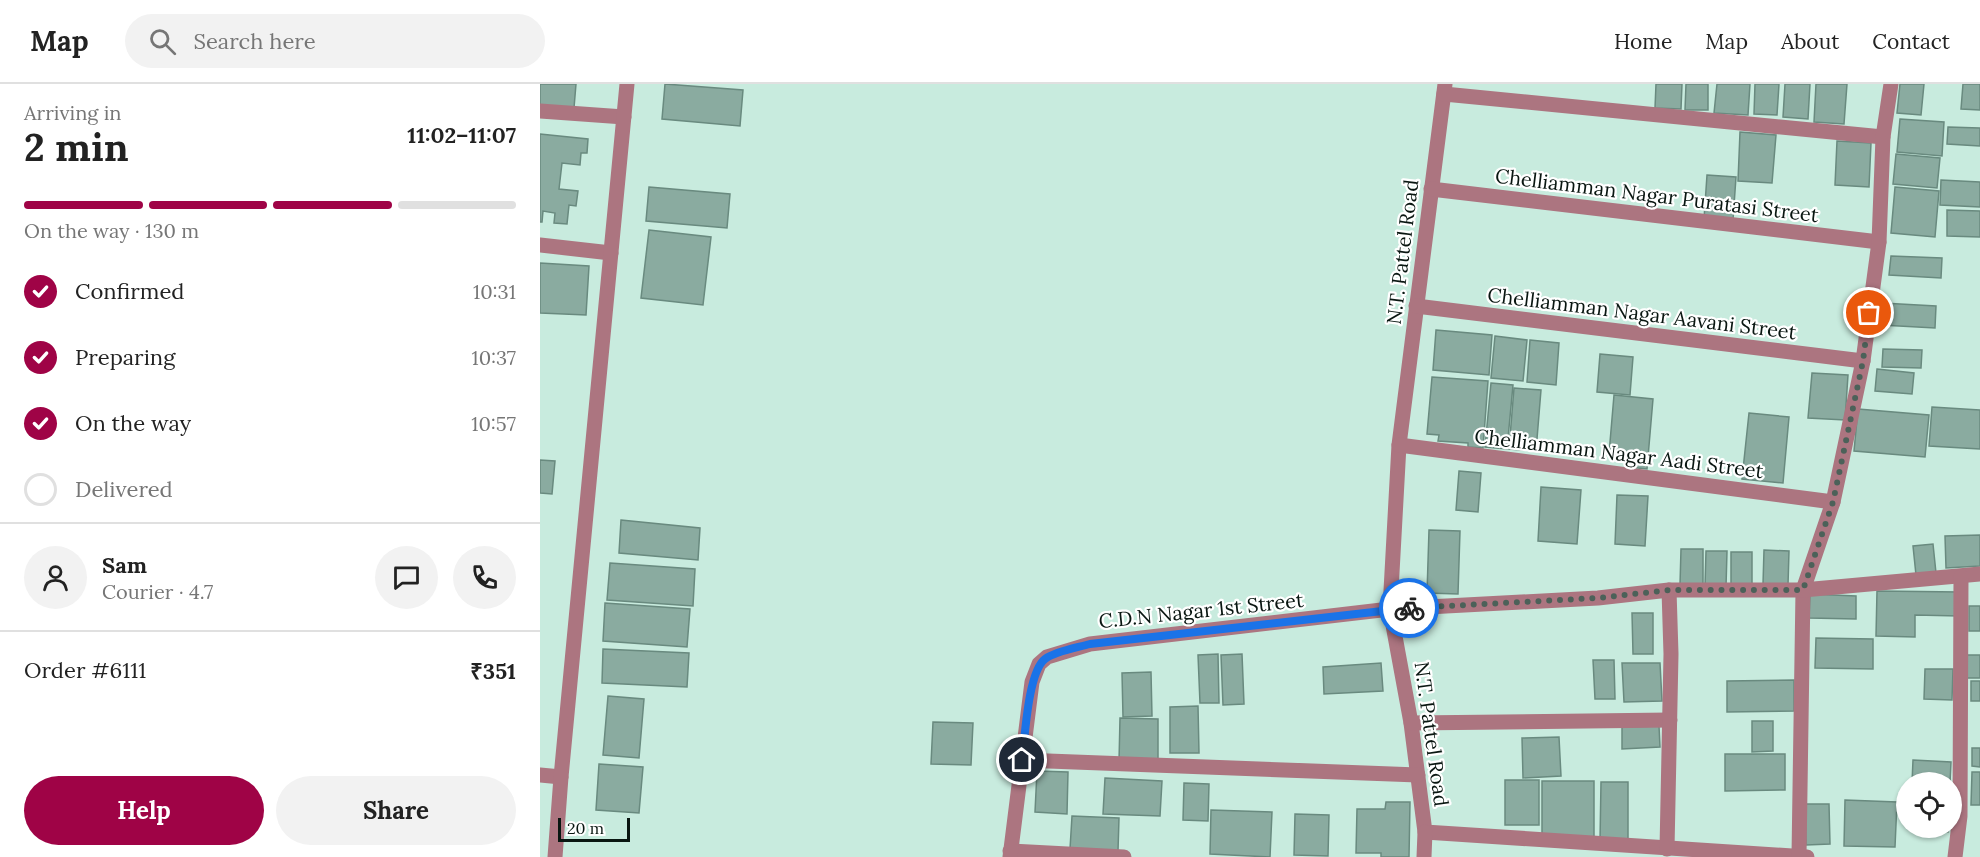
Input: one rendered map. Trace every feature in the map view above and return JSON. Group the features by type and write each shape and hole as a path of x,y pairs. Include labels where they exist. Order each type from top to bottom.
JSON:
{"street":[{"path":"555,857 627,84"},
{"path":"1799,856 1803,590 1833,502 1863,361 1878,242 1883,137 1891,84"},
{"path":"1445,89 1883,137"},
{"name":"N.T. Pattel Road","path":"1445,89 1399,445 1390,609 1412,723 1425,832 1807,857"},
{"path":"540,111 624,117"},
{"name":"Chelliamman Nagar Puratasi Street","path":"1431,189 1878,242"},
{"path":"540,245 611,253"},
{"name":"Chelliamman Nagar Aavani Street","path":"1416,306 1863,361"},
{"name":"Chelliamman Nagar Aadi Street","path":"1399,445 1833,502"},
{"name":"C.D.N Nagar 1st Street","path":"1022,760 1032,682 1039,664 1047,657 1090,644 1390,609 1598,598 1670,590 1803,590 1980,574"},
{"path":"1955,857 1960,816 1961,577"},
{"path":"1668,849 1670,590"},
{"path":"1412,723 1670,720"},
{"path":"1124,857 1010,854 1022,760 1418,775"},
{"path":"540,775 561,777"},
{"path":"1424,857 1425,832"}],"building":[{"path":"540,84 576,84 574,108 540,105"},
{"path":"665,84 743,90 740,126 662,119"},
{"path":"1656,84 1682,84 1681,109 1655,108"},
{"path":"1686,84 1708,84 1708,110 1685,110"},
{"path":"1717,84 1750,84 1748,115 1714,113"},
{"path":"1755,84 1779,84 1777,115 1754,114"},
{"path":"1785,84 1810,84 1808,119 1783,117"},
{"path":"1816,84 1847,84 1844,124 1814,122"},
{"path":"1900,84 1924,84 1921,115 1897,113"},
{"path":"1963,84 1980,84 1980,110 1961,109"},
{"path":"1900,119 1944,122 1942,156 1897,152"},
{"path":"1948,127 1980,128 1980,146 1947,144"},
{"path":"1740,132 1776,135 1772,183 1738,181"},
{"path":"540,134 588,139 587,153 581,153 580,165 562,163 559,189 578,191 576,206 569,205 567,224 554,223 555,213 543,211 542,222 540,222"},
{"path":"1837,141 1871,143 1869,187 1835,185"},
{"path":"1896,154 1940,158 1937,188 1893,184"},
{"path":"1707,175 1736,177 1733,220 1704,219"},
{"path":"1941,180 1980,182 1980,207 1940,205"},
{"path":"649,187 730,194 727,228 646,221"},
{"path":"1895,187 1939,191 1935,237 1891,233"},
{"path":"1947,210 1980,211 1980,237 1947,236"},
{"path":"649,230 711,237 703,305 641,298"},
{"path":"1891,256 1942,258 1941,278 1889,275"},
{"path":"540,263 589,266 586,315 540,313"},
{"path":"1882,303 1936,306 1935,328 1881,325"},
{"path":"1436,330 1492,335 1489,375 1433,370"},
{"path":"1495,336 1527,340 1523,381 1491,378"},
{"path":"1530,340 1559,343 1556,385 1527,382"},
{"path":"1883,349 1922,350 1921,368 1882,367"},
{"path":"1600,354 1633,357 1630,395 1597,392"},
{"path":"1877,369 1914,373 1912,394 1875,391"},
{"path":"1812,373 1848,375 1845,420 1808,418"},
{"path":"1432,377 1488,381 1483,448 1468,447 1468,443 1438,441 1439,435 1427,434"},
{"path":"1491,383 1513,385 1507,449 1485,447"},
{"path":"1514,388 1541,390 1536,451 1509,449"},
{"path":"1614,395 1653,399 1647,469 1628,467 1630,456 1609,454"},
{"path":"1932,407 1980,410 1980,449 1929,446"},
{"path":"1858,409 1929,415 1925,457 1854,451"},
{"path":"1749,413 1789,417 1783,483 1742,479"},
{"path":"540,460 555,461 552,494 540,493"},
{"path":"1459,471 1481,473 1478,512 1456,510"},
{"path":"1541,487 1581,490 1577,544 1538,541"},
{"path":"1617,495 1648,496 1645,546 1615,544"},
{"path":"621,520 700,528 698,560 619,553"},
{"path":"1429,530 1460,531 1458,594 1427,593"},
{"path":"1980,535 1980,566 1946,568 1945,536"},
{"path":"1933,544 1936,573 1916,575 1913,546"},
{"path":"1681,549 1703,549 1703,586 1680,585"},
{"path":"1764,550 1789,551 1788,585 1763,584"},
{"path":"1706,551 1727,551 1726,587 1705,586"},
{"path":"1731,552 1752,552 1752,586 1731,586"},
{"path":"610,563 695,569 693,606 607,600"},
{"path":"1877,591 1960,592 1959,616 1915,615 1915,637 1876,636"},
{"path":"1810,594 1856,596 1856,619 1809,618"},
{"path":"605,603 690,609 687,647 603,641"},
{"path":"1969,606 1980,606 1980,631 1969,631"},
{"path":"1632,613 1653,613 1653,654 1633,654"},
{"path":"1816,638 1873,639 1873,669 1815,668"},
{"path":"603,649 689,653 687,687 602,683"},
{"path":"1218,654 1219,703 1200,703 1198,655"},
{"path":"1242,654 1244,704 1223,705 1221,655"},
{"path":"1966,655 1980,655 1980,678 1966,678"},
{"path":"1593,660 1614,660 1615,699 1595,699"},
{"path":"1381,663 1383,691 1324,694 1323,667"},
{"path":"1622,663 1660,663 1662,701 1624,702"},
{"path":"1925,669 1953,669 1952,700 1924,699"},
{"path":"1151,672 1152,716 1123,717 1122,673"},
{"path":"1794,680 1794,711 1727,712 1727,681"},
{"path":"1971,681 1980,681 1980,701 1971,701"},
{"path":"608,696 644,699 639,758 603,755"},
{"path":"1198,706 1199,753 1170,753 1170,707"},
{"path":"1120,718 1158,719 1158,762 1119,762"},
{"path":"1752,721 1773,721 1773,751 1752,752"},
{"path":"933,722 973,723 971,765 931,764"},
{"path":"1659,726 1660,747 1622,749 1622,727"},
{"path":"1559,737 1561,776 1523,778 1522,738"},
{"path":"1972,748 1980,748 1980,767 1972,766"},
{"path":"1725,754 1785,754 1785,790 1725,791"},
{"path":"1913,760 1951,762 1951,772 1912,772"},
{"path":"599,764 643,767 639,813 596,810"},
{"path":"1037,771 1068,772 1067,814 1035,812"},
{"path":"1972,772 1980,772 1980,805 1971,805"},
{"path":"1105,778 1162,781 1160,816 1103,814"},
{"path":"1505,780 1539,780 1539,825 1505,825"},
{"path":"1542,781 1594,781 1594,838 1542,838"},
{"path":"1601,782 1628,782 1628,841 1600,841"},
{"path":"1184,783 1209,784 1208,821 1183,820"},
{"path":"1845,800 1896,802 1895,847 1844,846"},
{"path":"1386,802 1410,802 1409,857 1381,857 1381,853 1356,853 1357,809 1385,809"},
{"path":"1805,804 1829,804 1830,844 1806,845"},
{"path":"1211,810 1272,812 1270,857 1210,854"},
{"path":"1295,814 1329,815 1328,856 1294,855"},
{"path":"1072,816 1119,818 1118,851 1070,849"}],"way so far":[{"path":"1409,608 1598,598 1670,590 1803,590 1833,502 1863,361 1869,313"}],"route":[{"path":"1022,760 1032,682 1039,664 1047,657 1090,644 1409,608"}]}
